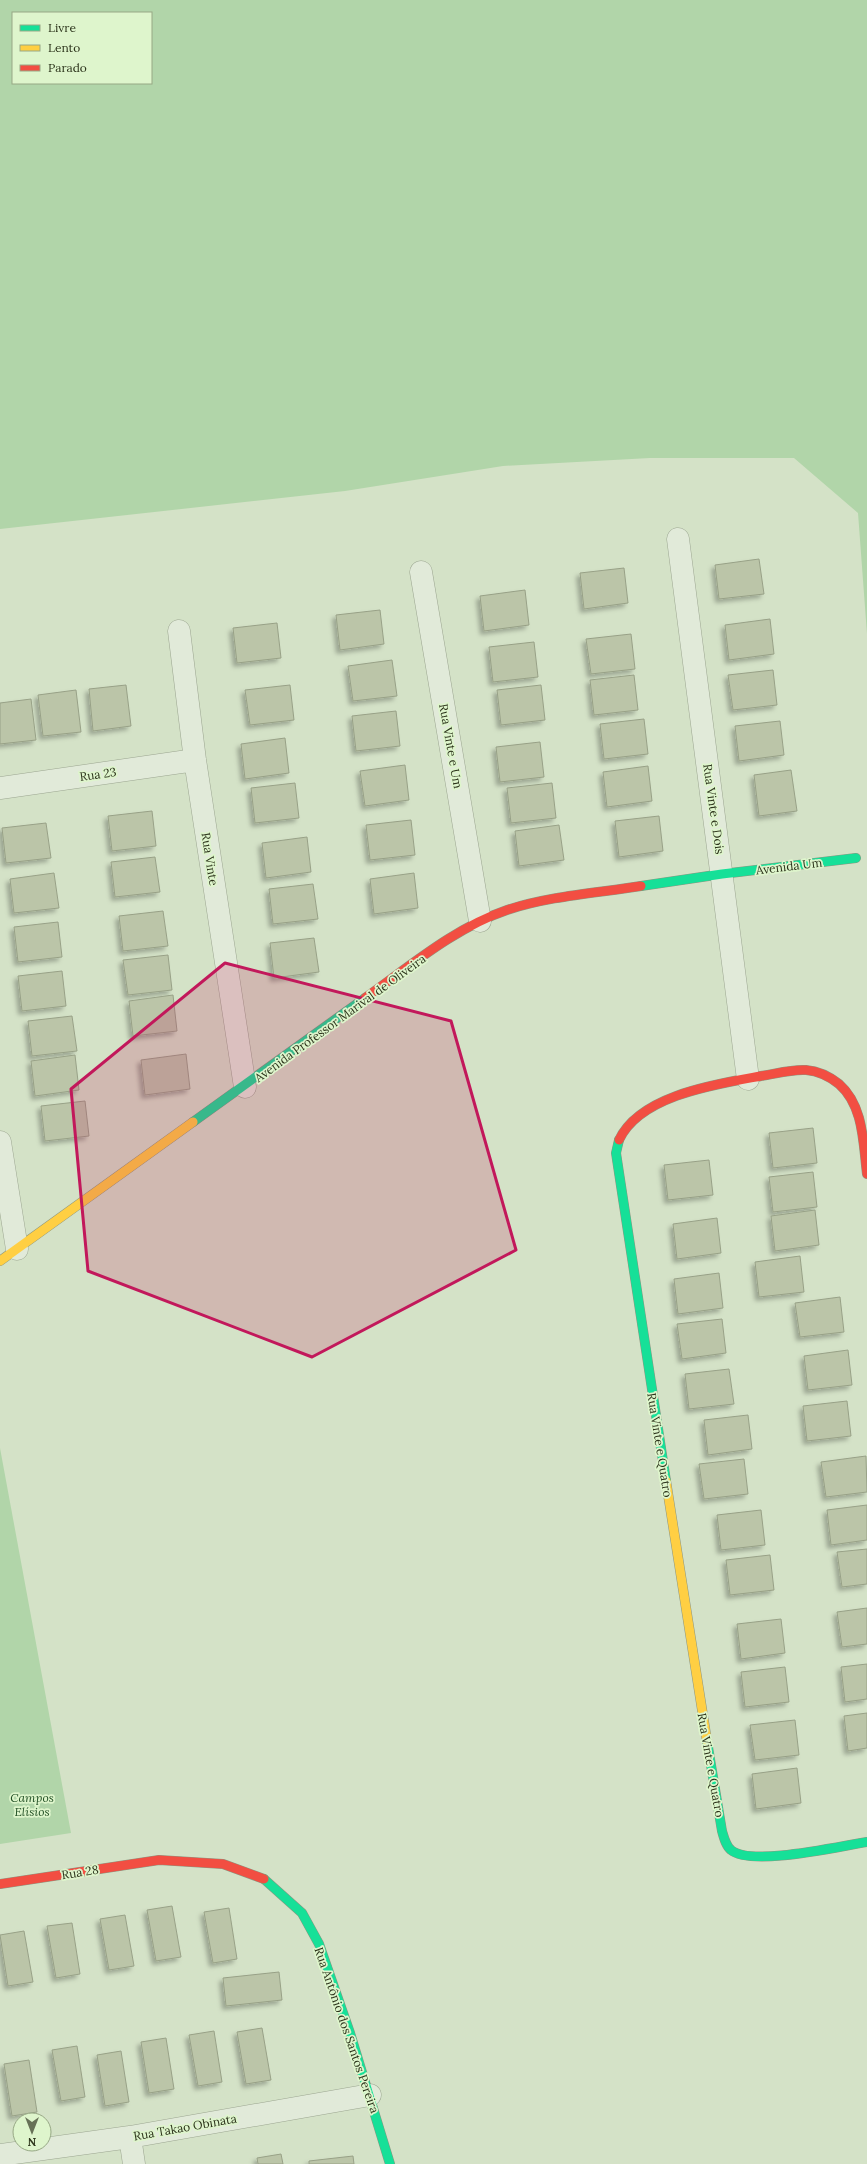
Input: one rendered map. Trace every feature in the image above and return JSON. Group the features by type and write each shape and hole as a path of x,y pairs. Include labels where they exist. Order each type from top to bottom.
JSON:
{"street":[{"name":"Rua Vinte e Dois","path":"678,539 748,1078"},
{"name":"Rua Vinte e Um","path":"421,572 480,921"},
{"name":"Rua Vinte","path":"178,631 195,760 245,1087"},
{"name":"Rua 23","path":"0,788 195,760"},
{"name":"Avenida Um","path":"722,874 856,858"},
{"name":"Avenida Professor Marival de Oliveira","path":"9,1255 245,1087 431,951 480,921 507,910 539,902 722,874"},
{"name":"Rua Vinte e Quatro","path":"867,1174 857,1111 853,1101 839,1084 820,1072 808,1070 748,1078 673,1098 644,1112 627,1126 618,1140 616,1162 688,1628 723,1833 727,1846 733,1852 746,1857 773,1856 867,1842"},
{"path":"0,1142 9,1255"},
{"name":"Rua 28","path":"0,1884 159,1860"},
{"name":"Rua Antônio dos Santos Pereira","path":"159,1860 223,1864 266,1880 302,1914 319,1944 370,2095 390,2164"},
{"name":"Rua Takao Obinata","path":"0,2155 130,2137 370,2095"},
{"path":"130,2137 134,2164"}],"highlighted area":[{"path":"225,963 451,1021 516,1250 312,1357 88,1271 71,1089"}],"green space":[{"path":"0,0 867,0 867,634 858,513 794,458 650,458 503,466 345,491 0,529"},
{"name":"Campos Elísios","path":"0,1448 71,1833 0,1844"}],"building":[{"path":"759,559 764,594 719,599 715,565"},
{"path":"624,568 628,603 584,609 580,573"},
{"path":"525,590 529,625 484,631 480,596"},
{"path":"380,610 384,644 340,650 336,615"},
{"path":"770,619 774,654 729,660 725,625"},
{"path":"277,623 281,658 237,663 233,628"},
{"path":"631,634 635,669 591,674 586,639"},
{"path":"534,642 538,677 493,682 489,647"},
{"path":"392,660 397,696 353,701 348,666"},
{"path":"773,670 777,705 733,710 728,675"},
{"path":"634,675 638,710 594,715 590,680"},
{"path":"126,685 131,726 93,731 89,689"},
{"path":"290,685 294,720 250,725 245,690"},
{"path":"541,685 545,720 501,725 497,690"},
{"path":"76,690 81,732 43,736 38,695"},
{"path":"31,699 36,740 0,744 0,703"},
{"path":"396,711 400,746 356,751 352,716"},
{"path":"644,719 648,754 604,759 600,724"},
{"path":"780,721 784,755 739,761 735,726"},
{"path":"285,738 289,773 245,779 241,744"},
{"path":"540,742 544,777 500,782 496,747"},
{"path":"405,765 409,800 365,806 360,771"},
{"path":"648,766 652,801 607,807 603,772"},
{"path":"791,770 797,811 759,816 754,775"},
{"path":"295,783 299,818 255,823 251,788"},
{"path":"552,783 556,818 511,823 507,788"},
{"path":"152,811 156,846 112,851 108,816"},
{"path":"659,816 663,851 619,857 615,821"},
{"path":"411,820 415,855 370,860 366,825"},
{"path":"46,823 51,858 6,863 2,828"},
{"path":"559,825 564,860 519,866 515,831"},
{"path":"307,837 311,872 266,878 262,843"},
{"path":"155,857 160,892 115,897 111,862"},
{"path":"54,873 59,908 14,913 10,879"},
{"path":"414,873 418,908 374,914 370,879"},
{"path":"313,884 318,919 273,924 269,889"},
{"path":"163,911 168,946 123,951 119,916"},
{"path":"58,922 62,957 18,962 14,927"},
{"path":"314,938 319,972 274,978 270,943"},
{"path":"168,955 172,990 128,995 123,960"},
{"path":"62,971 66,1006 22,1011 18,976"},
{"path":"173,995 177,1031 133,1036 129,1001"},
{"path":"72,1016 77,1051 32,1056 28,1021"},
{"path":"186,1054 190,1089 145,1095 141,1060"},
{"path":"75,1055 79,1090 35,1096 31,1061"},
{"path":"85,1101 89,1136 45,1141 41,1106"},
{"path":"813,1128 817,1163 773,1168 769,1133"},
{"path":"709,1160 713,1195 668,1200 664,1165"},
{"path":"813,1172 817,1207 773,1212 769,1177"},
{"path":"815,1210 819,1245 775,1251 771,1216"},
{"path":"717,1218 721,1253 677,1259 673,1224"},
{"path":"800,1256 804,1292 759,1297 755,1262"},
{"path":"719,1273 723,1308 678,1314 674,1279"},
{"path":"840,1297 844,1332 800,1337 795,1303"},
{"path":"722,1319 726,1353 682,1359 677,1324"},
{"path":"848,1350 852,1385 808,1390 804,1356"},
{"path":"729,1369 734,1404 689,1409 685,1374"},
{"path":"847,1401 851,1436 807,1441 803,1406"},
{"path":"748,1415 752,1449 708,1455 704,1420"},
{"path":"866,1456 867,1492 826,1497 821,1462"},
{"path":"744,1459 748,1494 704,1499 699,1464"},
{"path":"867,1505 867,1540 831,1545 827,1510"},
{"path":"761,1510 765,1545 721,1550 717,1515"},
{"path":"867,1549 867,1584 842,1587 837,1552"},
{"path":"770,1555 774,1590 730,1595 726,1560"},
{"path":"867,1608 867,1644 842,1647 837,1612"},
{"path":"781,1619 785,1653 741,1659 737,1624"},
{"path":"867,1664 867,1699 845,1702 841,1667"},
{"path":"785,1667 789,1702 745,1707 741,1672"},
{"path":"867,1713 867,1748 848,1751 844,1716"},
{"path":"795,1720 799,1755 755,1760 750,1725"},
{"path":"797,1768 801,1803 756,1809 752,1774"},
{"path":"172,1906 181,1957 156,1961 147,1910"},
{"path":"229,1908 237,1959 213,1963 204,1912"},
{"path":"125,1915 134,1966 109,1970 100,1919"},
{"path":"72,1923 80,1974 56,1978 47,1926"},
{"path":"24,1931 33,1982 8,1986 0,1935"},
{"path":"279,1972 282,2000 226,2006 223,1978"},
{"path":"262,2028 271,2080 246,2084 237,2032"},
{"path":"214,2031 222,2082 198,2086 189,2035"},
{"path":"166,2038 174,2089 149,2093 141,2042"},
{"path":"77,2046 85,2097 61,2101 52,2050"},
{"path":"121,2051 129,2102 105,2106 97,2055"},
{"path":"29,2060 37,2112 12,2112 12,2116 4,2064"},
{"path":"281,2154 283,2164 258,2164 257,2158"},
{"path":"353,2156 354,2164 309,2164 309,2161"}],"traffic: fast":[{"path":"641,886 722,874 856,858"},
{"path":"193,1122 365,998"},
{"path":"619,1140 616,1153 666,1481"},
{"path":"707,1741 722,1831 726,1844 731,1850 741,1855 776,1856 817,1851 867,1842"},
{"path":"264,1879 302,1913 319,1944 350,2033 390,2164"}],"traffic: slow":[{"path":"0,1261 193,1122"},
{"path":"666,1481 707,1741"}],"traffic: jam":[{"path":"365,998 433,949 487,918 507,910 539,901 641,886"},
{"path":"619,1140 629,1125 644,1112 681,1094 723,1083 783,1072 795,1070 815,1071 839,1084 853,1103 861,1126 867,1174"},
{"path":"0,1884 159,1860 223,1864 264,1879"}]}
